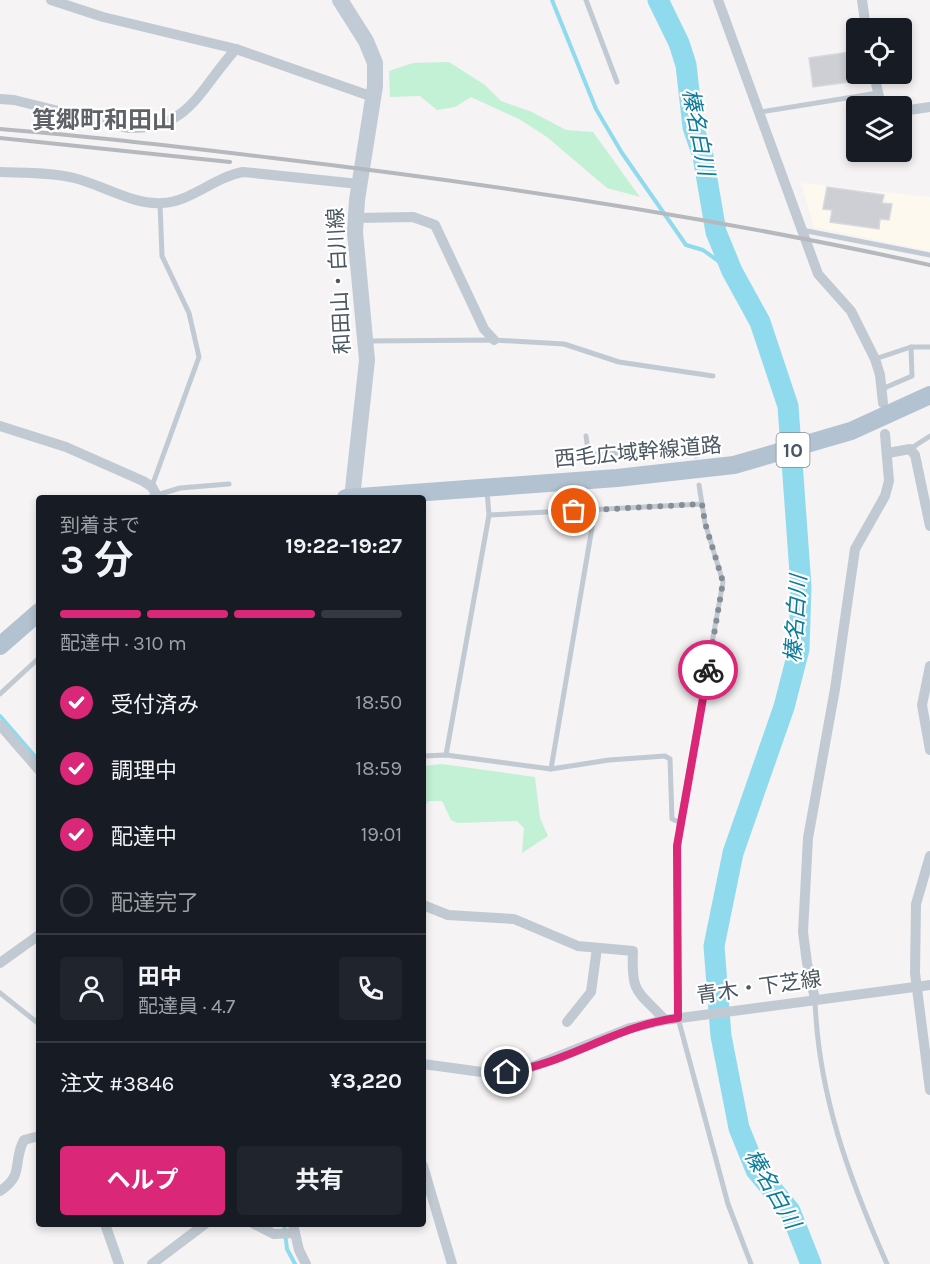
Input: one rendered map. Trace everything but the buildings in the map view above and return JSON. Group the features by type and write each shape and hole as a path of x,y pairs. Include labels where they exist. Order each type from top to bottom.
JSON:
{"main road":[{"name":"西毛広域幹線道路","path":"389,495 652,475 734,465 851,431 927,396"},
{"path":"0,646 36,615"}],"street":[{"path":"51,0 103,17 236,49 373,97"},
{"name":"和田山・白川線","path":"340,0 371,50 375,63 373,97 359,184 355,232 367,360 352,495"},
{"path":"718,0 818,274 851,311 874,359 882,389 883,403"},
{"path":"861,0 865,18"},
{"path":"0,99 14,100 128,128 146,129 171,121 185,113 236,49"},
{"path":"876,84 879,96"},
{"path":"912,110 930,107"},
{"path":"0,172 74,178 147,203 160,204 172,203 227,175 243,172 359,184"},
{"path":"356,218 413,217 435,225 484,329 494,340"},
{"path":"0,426 66,447 153,494"},
{"path":"815,999 803,932 808,838 835,689 855,549 885,496 889,481 885,434"},
{"path":"888,453 910,449 915,455 926,498 930,526"},
{"path":"930,666 922,705 930,750"},
{"path":"0,725 36,767"},
{"path":"930,856 916,904 916,987 930,1090"},
{"path":"426,906 448,915 514,919 578,946 633,951 632,980 636,989 665,1020"},
{"path":"0,963 36,937"},
{"path":"567,1022 591,992 597,948"},
{"name":"青木・下芝線","path":"426,1064 489,1073 524,1070 630,1028 665,1020 930,985"},
{"path":"0,1191 14,1180 24,1140 36,1137"},
{"path":"426,1176 452,1264"},
{"path":"106,1227 118,1264"},
{"path":"152,1264 202,1227"},
{"path":"261,1227 277,1234 293,1230 306,1264"}],"lane":[{"path":"586,0 616,82"},
{"path":"760,112 878,93"},
{"path":"153,494 199,357 189,313 162,256 160,204"},
{"path":"801,230 930,255"},
{"path":"366,342 494,340 564,344 619,362 713,376"},
{"path":"882,389 912,376 911,347"},
{"path":"874,359 911,347 930,348"},
{"path":"586,436 588,450 596,454 683,447 690,448 696,456"},
{"path":"910,449 930,436"},
{"path":"153,494 180,488 229,484"},
{"path":"699,484 705,523 723,582 680,822 678,1018 728,1204 751,1264"},
{"path":"446,755 489,515 487,487"},
{"path":"489,515 702,504"},
{"path":"551,769 595,510"},
{"path":"0,694 36,661"},
{"path":"426,756 446,755 551,769 609,760 665,756 670,759 672,819 680,822"},
{"path":"0,993 36,1022"},
{"path":"815,999 818,1050 835,1132 858,1198 887,1264"}],"shaded area":[{"path":"801,183 930,197 930,251 814,227"}],"green space":[{"path":"449,62 485,85 501,101 532,112 566,130 593,132 640,197 607,188 547,137 519,119 471,97 455,107 437,110 420,96 390,97 389,71 413,63"},
{"path":"442,764 535,777 540,818 548,836 522,853 524,828 517,821 457,823 451,820 442,801 429,801 426,804 426,766"}],"waterway":[{"path":"552,0 596,109 622,153 686,245 703,250 732,271"},
{"name":"榛名白川","path":"658,0 679,43 686,65 693,127 703,156 716,232 732,271 760,322 788,406 801,587 799,649 784,707 733,853 714,946 721,1036 739,1128 756,1170 790,1211 811,1264"},
{"path":"0,716 36,758"},
{"path":"284,1227 287,1249 295,1264"}],"railway":[{"path":"0,129 102,138 355,168 603,203 767,232 930,265"},
{"path":"0,138 230,162"}],"way so far":[{"path":"574,511 702,504 705,523 723,582 708,670"}],"district":[{"name":"箕郷町和田山","path":"104,120"}],"route":[{"path":"507,1072 539,1066 630,1028 678,1018 677,846 708,670"}]}
